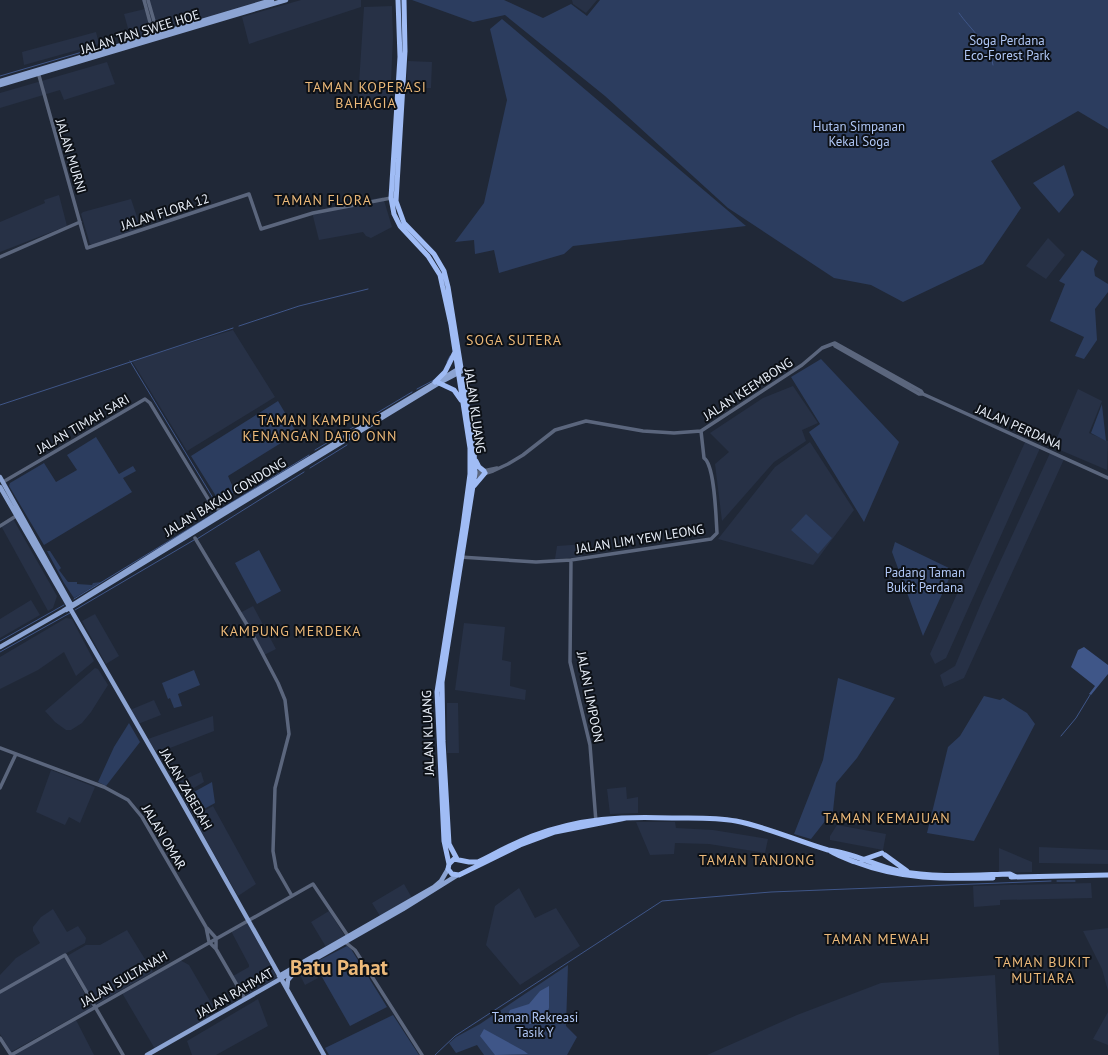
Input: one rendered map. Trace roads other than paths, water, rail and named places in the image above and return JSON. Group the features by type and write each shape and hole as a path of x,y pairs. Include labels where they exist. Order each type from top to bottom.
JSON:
{"highway":[{"name":"JALAN KLUANG","path":"398,0 400,57 391,198 394,214 400,226 428,256 440,274 460,370 472,476 472,490 442,682 444,757 450,844 459,860"},
{"name":"JALAN KLUANG","path":"404,0 405,51 396,201 404,223 434,254 444,271 448,287 460,370 474,450 461,557 438,686 440,774 444,841 448,866"},
{"path":"455,351 445,372 437,383 454,390 464,408"},
{"path":"472,490 477,480 484,472 477,465 474,450"},
{"path":"440,774 441,760 444,757"},
{"path":"596,821 532,840 456,876 452,874 448,866 452,860 478,862 531,836 564,826 596,821 626,818 696,818 735,821 828,850 836,851 883,867 908,872 941,875 1010,874 1014,876"},
{"path":"828,850 835,855 877,870 895,874 941,879 1010,878 1014,876 1108,875"},
{"path":"862,860 883,854 908,872"},
{"path":"459,860 464,865 463,873"}],"main road":[{"name":"JALAN TAN SWEE HOE","path":"0,81 38,72 272,0"},
{"name":"JALAN TAN SWEE HOE","path":"156,36 286,0"},
{"name":"JALAN TAN SWEE HOE","path":"0,85 32,76 38,72"},
{"name":"JALAN BAKAU CONDONG","path":"70,607 75,602 221,512 460,370"},
{"name":"JALAN BAKAU CONDONG","path":"0,647 187,538 437,383"},
{"path":"1,480 4,494"},
{"path":"1,480 70,607"},
{"path":"0,487 14,517 70,607"},
{"path":"11,499 11,503 17,513 14,517"},
{"path":"58,583 70,599 75,602"},
{"name":"JALAN ZABEDAH","path":"70,607 324,1055"},
{"name":"JALAN RAHMAT","path":"148,1055 439,884 448,866"},
{"name":"JALAN RAHMAT","path":"279,978 299,969 345,942 350,937 440,887 456,876"},
{"path":"288,993 288,980 299,969"}],"street":[{"path":"144,0 156,36"},
{"path":"148,0 156,36"},
{"name":"JALAN MURNI","path":"38,72 87,248"},
{"path":"32,76 40,82"},
{"name":"JALAN FLORA 12","path":"87,248 250,194 261,229 313,213 391,198"},
{"path":"0,257 80,222"},
{"name":"JALAN PERDANA","path":"834,344 837,343 921,391 923,394 1108,478"},
{"name":"JALAN KEEMBONG","path":"472,476 498,468 523,455 555,430 586,421 643,431 674,433 700,432 802,365 822,348 834,344"},
{"name":"JALAN TIMAH SARI","path":"1,480 145,399 150,403 214,508 221,512"},
{"name":"JALAN LIM YEW LEONG","path":"461,557 536,562 572,560 647,548 703,542 714,537 717,533 711,473 708,462 704,458 700,432"},
{"path":"0,526 14,517"},
{"path":"196,539 201,529"},
{"path":"187,538 196,539"},
{"path":"196,539 249,628 285,700 289,734 275,788 274,851 276,868 292,896"},
{"name":"JALAN LIMPOON","path":"572,560 569,620 570,662 590,745 596,821"},
{"name":"JALAN OMAR","path":"0,748 104,788 128,800 142,817 206,928 216,938"},
{"path":"0,788 16,754"},
{"name":"JALAN SULTANAH","path":"11,1055 312,884 350,937"},
{"name":"JALAN OMAR","path":"206,928 209,942"},
{"path":"350,937 355,950 422,1055"},
{"path":"216,938 216,949"},
{"path":"209,942 216,949 245,999"},
{"path":"345,942 355,950"},
{"path":"0,992 65,955 94,1008 123,1055"},
{"path":"0,1038 11,1055"}],"waterway":[{"path":"959,13 984,44 993,65"},
{"path":"0,76 96,48"},
{"path":"239,326 299,306 368,289"},
{"path":"0,405 233,328"},
{"path":"447,362 450,356"},
{"path":"130,361 221,509 309,455"},
{"path":"417,389 434,380"},
{"path":"315,450 412,392"},
{"path":"310,468 347,445"},
{"path":"197,539 304,472"},
{"path":"74,599 218,511"},
{"path":"75,610 194,540"},
{"path":"0,641 64,605"},
{"path":"0,652 70,613"},
{"path":"1061,736 1076,718 1090,695"},
{"path":"435,1055 455,1036 662,901 771,892 1051,881"},
{"path":"1057,881 1075,881"}],"district":[{"name":"TAMAN KOPERASI BAHAGIA","path":"366,96"},
{"name":"TAMAN FLORA","path":"323,200"},
{"name":"SOGA SUTERA","path":"514,340"},
{"name":"TAMAN KAMPUNG KENANGAN DATO ONN","path":"320,428"},
{"name":"KAMPUNG MERDEKA","path":"291,631"},
{"name":"TAMAN KEMAJUAN","path":"887,818"},
{"name":"TAMAN TANJONG","path":"757,860"},
{"name":"TAMAN MEWAH","path":"877,939"},
{"name":"Batu Pahat","path":"339,967"},
{"name":"TAMAN BUKIT MUTIARA","path":"1043,970"}],"park label":[{"name":"Soga Perdana Eco-Forest Park","path":"1007,48"},
{"name":"Hutan Simpanan Kekal Soga","path":"859,134"},
{"name":"Padang Taman Bukit Perdana","path":"925,580"},
{"name":"Taman Rekreasi Tasik Y","path":"535,1024"}]}
